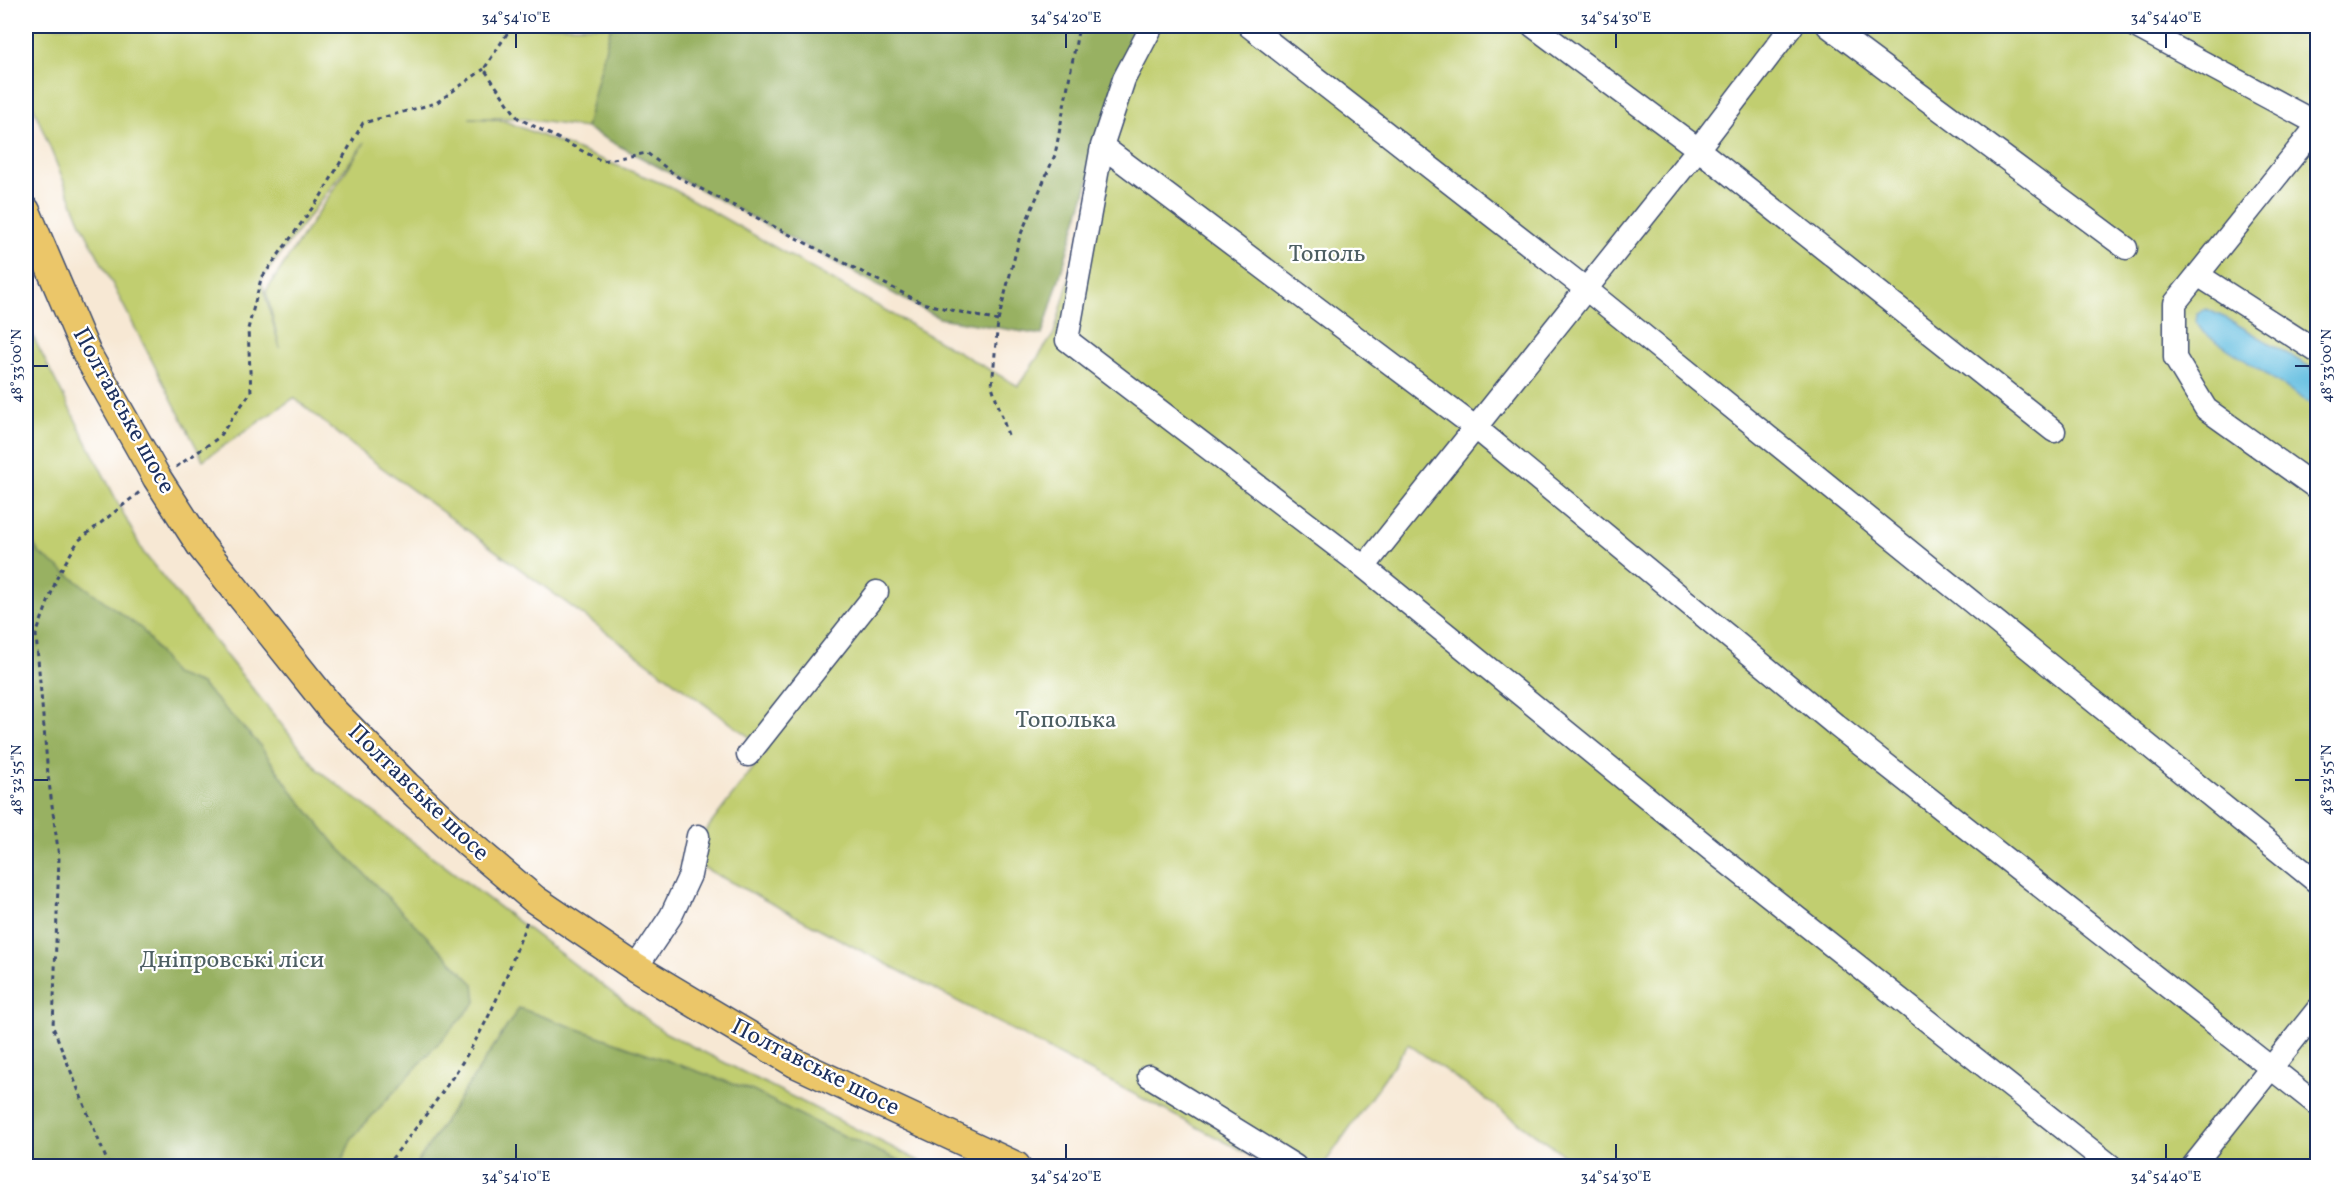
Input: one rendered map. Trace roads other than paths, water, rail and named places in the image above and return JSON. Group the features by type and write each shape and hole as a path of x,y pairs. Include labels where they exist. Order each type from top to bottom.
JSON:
{"main road":[{"name":"Полтавське шосе","path":"26,211 87,354 157,478 201,546 333,711 406,785 468,843 534,899 636,968 795,1063 1016,1167"}],"lane":[{"path":"1152,26 1124,79 1102,146 1067,340 1364,567 1720,857 2111,1167"},
{"path":"1249,26 1586,290 2318,883"},
{"path":"1533,26 1698,149 2054,431"},
{"path":"1364,567 1698,149 1792,26"},
{"path":"1827,26 2127,248"},
{"path":"2135,26 2318,124 2175,303 2175,358 2206,409 2318,489"},
{"path":"1102,146 1476,428 1828,718 2318,1104"},
{"path":"2198,275 2318,352"},
{"path":"747,754 878,592"},
{"path":"636,968 676,906 690,875 698,836"},
{"path":"2193,1167 2318,1009"},
{"path":"1149,1076 1295,1167"}],"water":[{"path":"2206,309 2228,319 2317,371 2317,408 2204,333 2196,323 2197,313"}],"park label":[{"name":"Тополь","path":"1327,255"},
{"name":"Тополька","path":"1066,721"},
{"name":"Дніпровські ліси","path":"232,961"}]}
